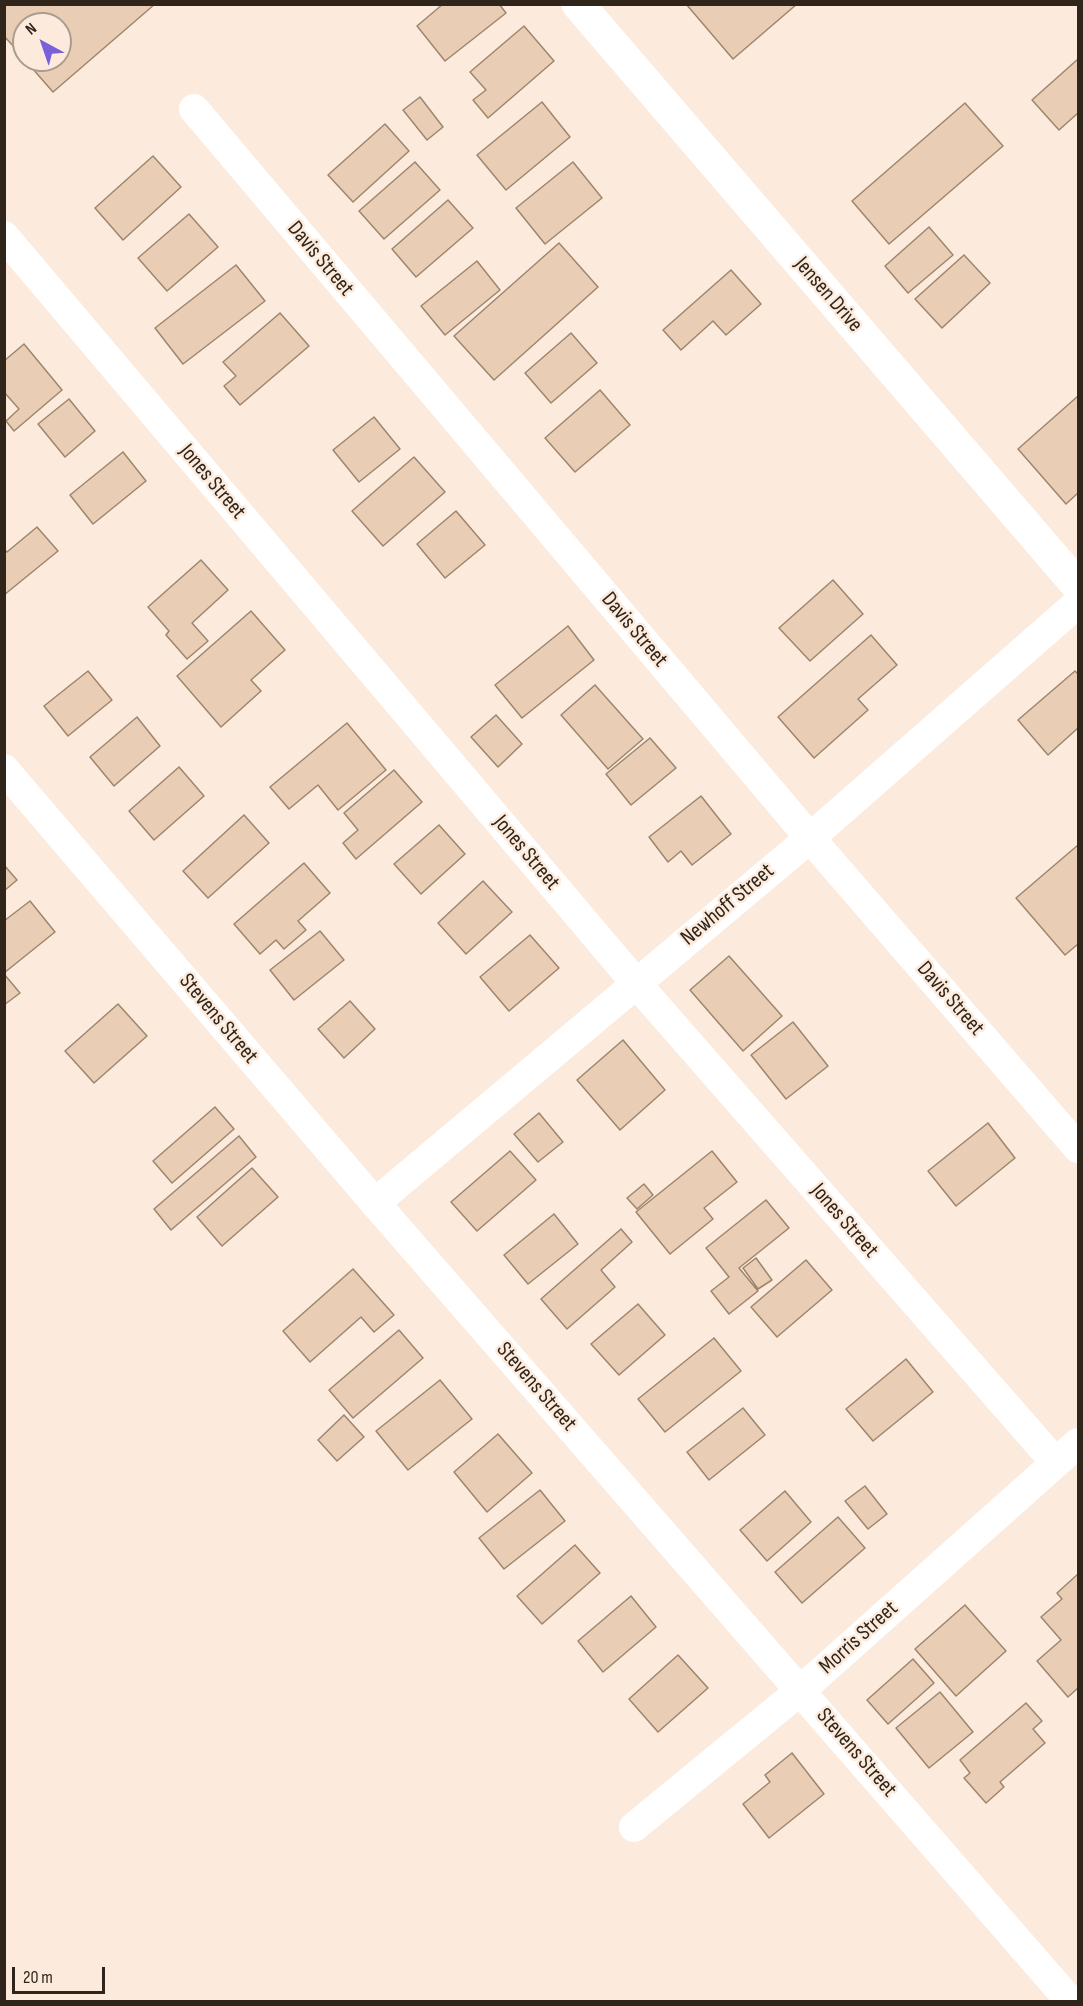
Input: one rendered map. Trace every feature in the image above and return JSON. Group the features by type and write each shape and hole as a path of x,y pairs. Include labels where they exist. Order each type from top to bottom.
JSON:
{"main road":[{"name":"Jensen Drive","path":"578,4 1078,586"}],"street":[{"name":"Davis Street","path":"194,109 810,837 1078,1148"},
{"name":"Jones Street","path":"4,236 635,982 1056,1463"},
{"name":"Newhoff Street","path":"375,1203 810,837 1078,603"},
{"name":"Stevens Street","path":"4,769 375,1203 1071,2001"},
{"name":"Morris Street","path":"634,1827 801,1690 1078,1443"}],"building":[{"path":"4,4 155,4 53,92 36,72 72,72 72,12 12,12 12,45 4,36"},
{"path":"443,4 499,4 506,13 445,61 417,26"},
{"path":"686,4 797,4 733,59"},
{"path":"524,26 554,61 488,118 473,100 486,90 470,72"},
{"path":"1078,59 1078,113 1059,130 1032,100"},
{"path":"420,97 443,127 427,140 403,110"},
{"path":"542,102 570,137 506,190 477,155"},
{"path":"965,103 1003,146 889,244 852,201"},
{"path":"385,124 409,151 353,202 328,175"},
{"path":"153,156 181,187 123,240 95,208"},
{"path":"415,162 440,190 384,239 359,211"},
{"path":"573,162 602,198 545,244 516,208"},
{"path":"448,200 473,228 416,277 392,249"},
{"path":"189,214 218,247 167,291 138,258"},
{"path":"929,227 953,255 908,293 885,266"},
{"path":"559,243 598,287 494,380 454,336"},
{"path":"964,255 990,283 942,328 915,299"},
{"path":"477,261 500,290 445,335 421,306"},
{"path":"236,265 265,301 183,364 155,328"},
{"path":"731,270 761,304 726,335 713,321 681,350 663,330"},
{"path":"280,313 309,346 240,405 224,386 236,376 223,362"},
{"path":"571,333 597,363 551,403 525,373"},
{"path":"24,344 62,390 14,431 6,421 19,409 4,392 4,361"},
{"path":"600,390 630,425 575,472 545,438"},
{"path":"1078,396 1078,493 1066,504 1018,449"},
{"path":"69,399 95,431 65,457 38,424"},
{"path":"374,417 400,449 359,482 333,450"},
{"path":"123,452 146,481 93,524 70,495"},
{"path":"414,457 445,492 383,546 352,511"},
{"path":"456,511 485,545 445,578 417,544"},
{"path":"37,527 58,551 4,595 4,549 7,552"},
{"path":"201,560 228,590 192,623 208,641 187,659 166,635 169,631 148,607"},
{"path":"833,580 863,614 810,661 779,628"},
{"path":"251,611 285,650 251,680 261,691 221,727 177,676"},
{"path":"568,626 594,660 522,718 495,685"},
{"path":"871,635 897,665 858,699 868,710 814,758 778,717"},
{"path":"88,671 112,700 68,736 44,706"},
{"path":"1075,671 1078,674 1078,728 1048,755 1018,720"},
{"path":"595,685 643,739 608,769 561,715"},
{"path":"496,715 522,744 498,767 471,737"},
{"path":"137,717 160,746 114,786 90,757"},
{"path":"347,723 386,770 338,810 318,785 289,809 270,787"},
{"path":"650,738 676,768 631,805 606,774"},
{"path":"179,767 204,796 154,840 129,811"},
{"path":"394,770 422,802 356,859 343,843 358,830 344,813"},
{"path":"701,796 731,834 692,865 681,851 668,862 649,837"},
{"path":"244,815 269,843 208,898 183,871"},
{"path":"439,825 465,854 421,894 394,864"},
{"path":"1078,845 1078,944 1065,955 1016,898"},
{"path":"304,863 330,893 298,921 306,930 284,949 276,940 260,954 234,924"},
{"path":"4,865 17,880 4,891"},
{"path":"483,881 512,912 466,954 438,923"},
{"path":"30,901 55,932 4,973 4,921"},
{"path":"320,931 344,960 294,1000 270,970"},
{"path":"530,935 559,968 509,1011 480,977"},
{"path":"729,956 782,1016 743,1051 690,990"},
{"path":"4,974 20,993 4,1005"},
{"path":"350,1001 375,1029 344,1058 318,1029"},
{"path":"118,1004 147,1036 94,1083 65,1051"},
{"path":"793,1022 828,1066 786,1099 751,1055"},
{"path":"623,1040 665,1090 620,1130 577,1080"},
{"path":"215,1107 234,1129 172,1183 153,1161"},
{"path":"539,1113 563,1142 538,1162 514,1134"},
{"path":"988,1123 1015,1158 956,1206 928,1171"},
{"path":"239,1136 256,1157 171,1230 154,1209"},
{"path":"510,1151 536,1180 477,1231 451,1202"},
{"path":"712,1151 737,1182 704,1208 713,1219 670,1254 636,1212"},
{"path":"252,1168 278,1197 222,1246 197,1217"},
{"path":"644,1184 653,1195 637,1209 627,1198"},
{"path":"766,1200 789,1228 739,1268 758,1291 729,1314 711,1291 729,1277 706,1248"},
{"path":"554,1214 578,1244 528,1284 504,1255"},
{"path":"621,1229 632,1242 601,1270 615,1287 567,1329 541,1299"},
{"path":"756,1258 772,1280 758,1289 743,1268"},
{"path":"806,1260 832,1290 777,1337 751,1307"},
{"path":"353,1269 394,1315 374,1332 361,1317 310,1362 283,1331"},
{"path":"638,1304 665,1335 619,1375 591,1344"},
{"path":"399,1330 423,1358 353,1418 329,1390"},
{"path":"714,1338 741,1371 665,1432 638,1399"},
{"path":"906,1359 933,1392 873,1441 846,1409"},
{"path":"440,1380 472,1419 408,1470 376,1431"},
{"path":"743,1408 765,1435 709,1480 687,1452"},
{"path":"344,1415 364,1437 337,1461 318,1440"},
{"path":"498,1434 532,1473 487,1512 454,1472"},
{"path":"865,1486 887,1514 868,1529 845,1501"},
{"path":"540,1490 565,1521 504,1569 479,1538"},
{"path":"785,1491 811,1522 767,1561 740,1530"},
{"path":"838,1517 865,1548 802,1603 775,1572"},
{"path":"575,1545 600,1573 542,1624 517,1596"},
{"path":"1078,1574 1078,1688 1068,1697 1037,1661 1061,1640 1041,1617 1062,1599 1057,1593"},
{"path":"631,1596 656,1627 603,1672 578,1641"},
{"path":"965,1605 1006,1651 956,1696 915,1649"},
{"path":"678,1655 708,1688 658,1732 629,1699"},
{"path":"913,1659 934,1683 888,1724 867,1700"},
{"path":"940,1692 973,1732 929,1768 896,1728"},
{"path":"1026,1703 1042,1721 1033,1729 1045,1743 1000,1782 1004,1787 986,1803 964,1778 970,1773 960,1760"},
{"path":"792,1753 824,1794 769,1838 743,1804 770,1782 765,1775"}]}
